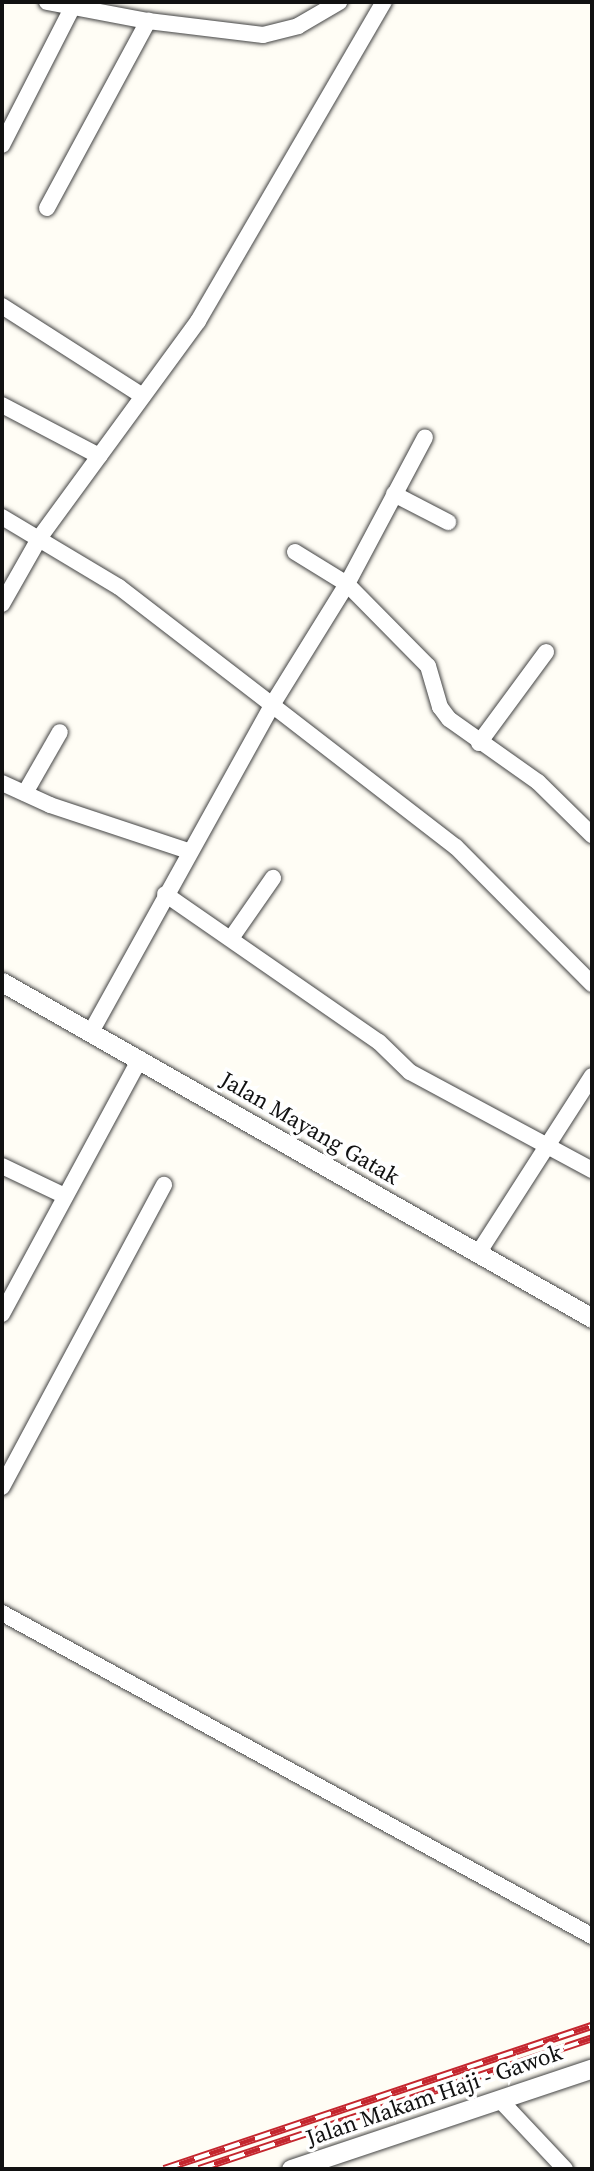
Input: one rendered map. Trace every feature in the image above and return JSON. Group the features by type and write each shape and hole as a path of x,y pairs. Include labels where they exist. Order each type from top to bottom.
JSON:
{"street":[{"path":"47,2 148,21 262,35 298,26 339,2"},
{"path":"2,604 40,537 194,327 384,2"},
{"path":"2,145 73,6"},
{"path":"47,208 148,21"},
{"path":"2,306 143,396"},
{"path":"2,405 99,456"},
{"path":"91,1032 188,851 272,705 347,584 425,438"},
{"path":"394,494 448,522"},
{"path":"2,517 40,537 119,587 456,847 592,984"},
{"path":"295,552 347,584 428,666 440,707 479,743 538,782 592,835"},
{"path":"479,743 546,652"},
{"path":"24,793 60,732"},
{"path":"2,783 188,851"},
{"path":"232,937 273,878"},
{"path":"166,894 232,937 379,1042 410,1072 592,1170"},
{"name":"Jalan Mayang Gatak","path":"2,982 592,1318"},
{"path":"2,1314 140,1059"},
{"path":"479,1252 592,1076"},
{"path":"2,1166 65,1196"},
{"path":"2,1487 164,1185"},
{"path":"2,1613 592,1936"},
{"name":"Jalan Makam Haji - Gawok","path":"291,2169 592,2067"},
{"path":"500,2100 565,2169"}],"railway":[{"path":"164,2169 592,2026"},
{"path":"199,2169 592,2038"}]}
